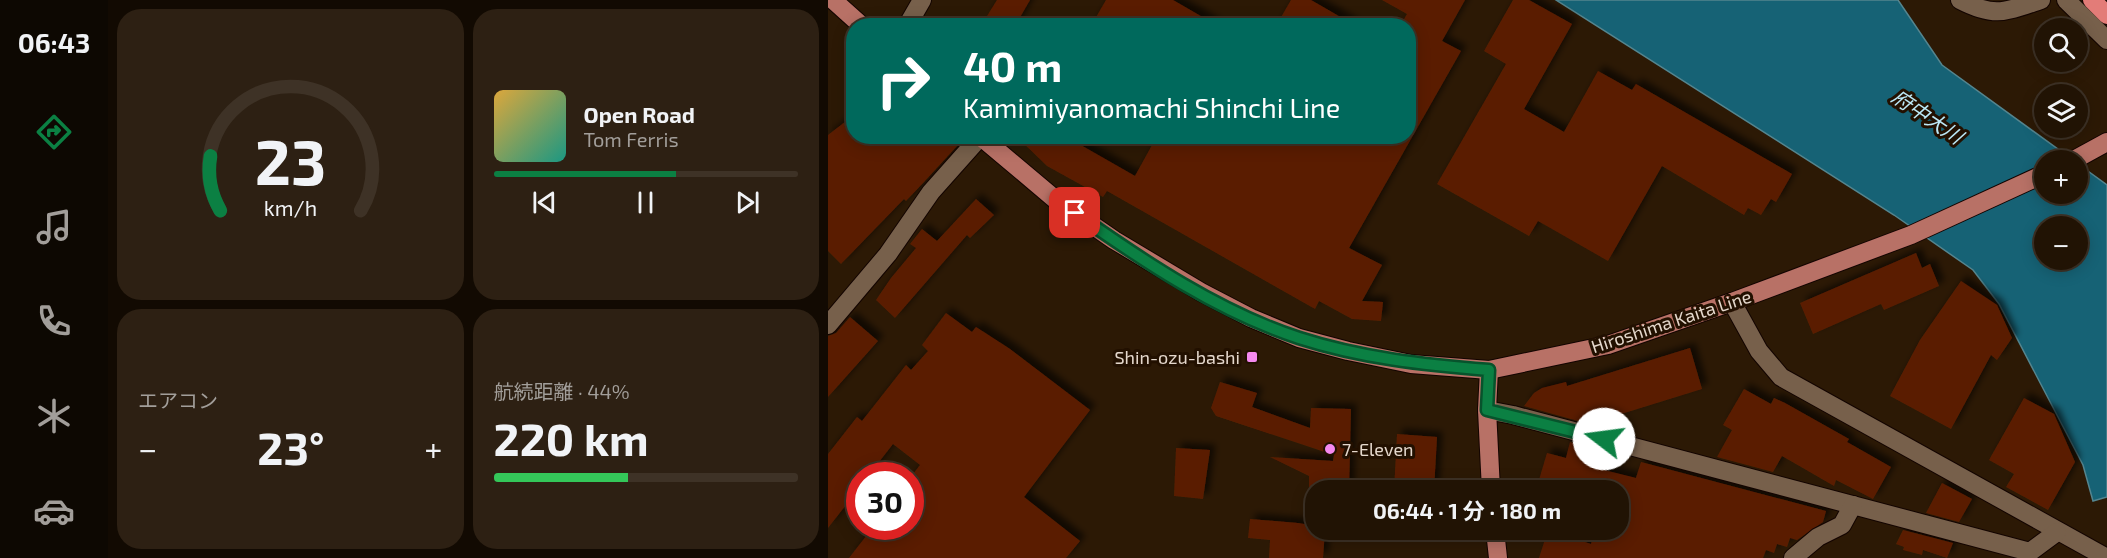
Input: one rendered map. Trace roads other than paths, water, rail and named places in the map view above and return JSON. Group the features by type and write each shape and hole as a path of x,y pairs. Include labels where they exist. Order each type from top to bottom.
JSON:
{"highway":[{"path":"2092,0 2107,15"}],"main road":[{"path":"833,0 853,18"},
{"path":"2088,153 2107,142"},
{"name":"Hiroshima Kaita Line","path":"988,144 1056,200 1114,240 1201,292 1251,318 1299,338 1348,351 1411,364 1489,370 1608,345 1732,302 1911,234 2034,179"},
{"path":"1489,370 1487,410 1490,480"},
{"path":"1496,540 1498,558"}],"street":[{"path":"912,18 922,0"},
{"path":"1960,0 1988,13 2013,10 2041,0"},
{"path":"2067,0 2107,40"},
{"path":"828,325 888,254 931,192 974,144"},
{"path":"1732,302 1758,351 1781,377 2107,558"},
{"path":"1487,410 2030,552 2057,532"},
{"path":"1793,558 1818,537 1842,525 1853,505"}],"water":[{"name":"府中大川","path":"1556,0 1898,0 1942,65 2034,132 2034,138 2043,138 2059,150 2034,150 2034,204 2088,204 2088,171 2107,185 2107,497 2093,501 2083,465 1999,304 1973,270 1894,215"}],"place":[{"name":"Shin-ozu-bashi","path":"1252,357"},
{"name":"7-Eleven","path":"1330,449"}]}
